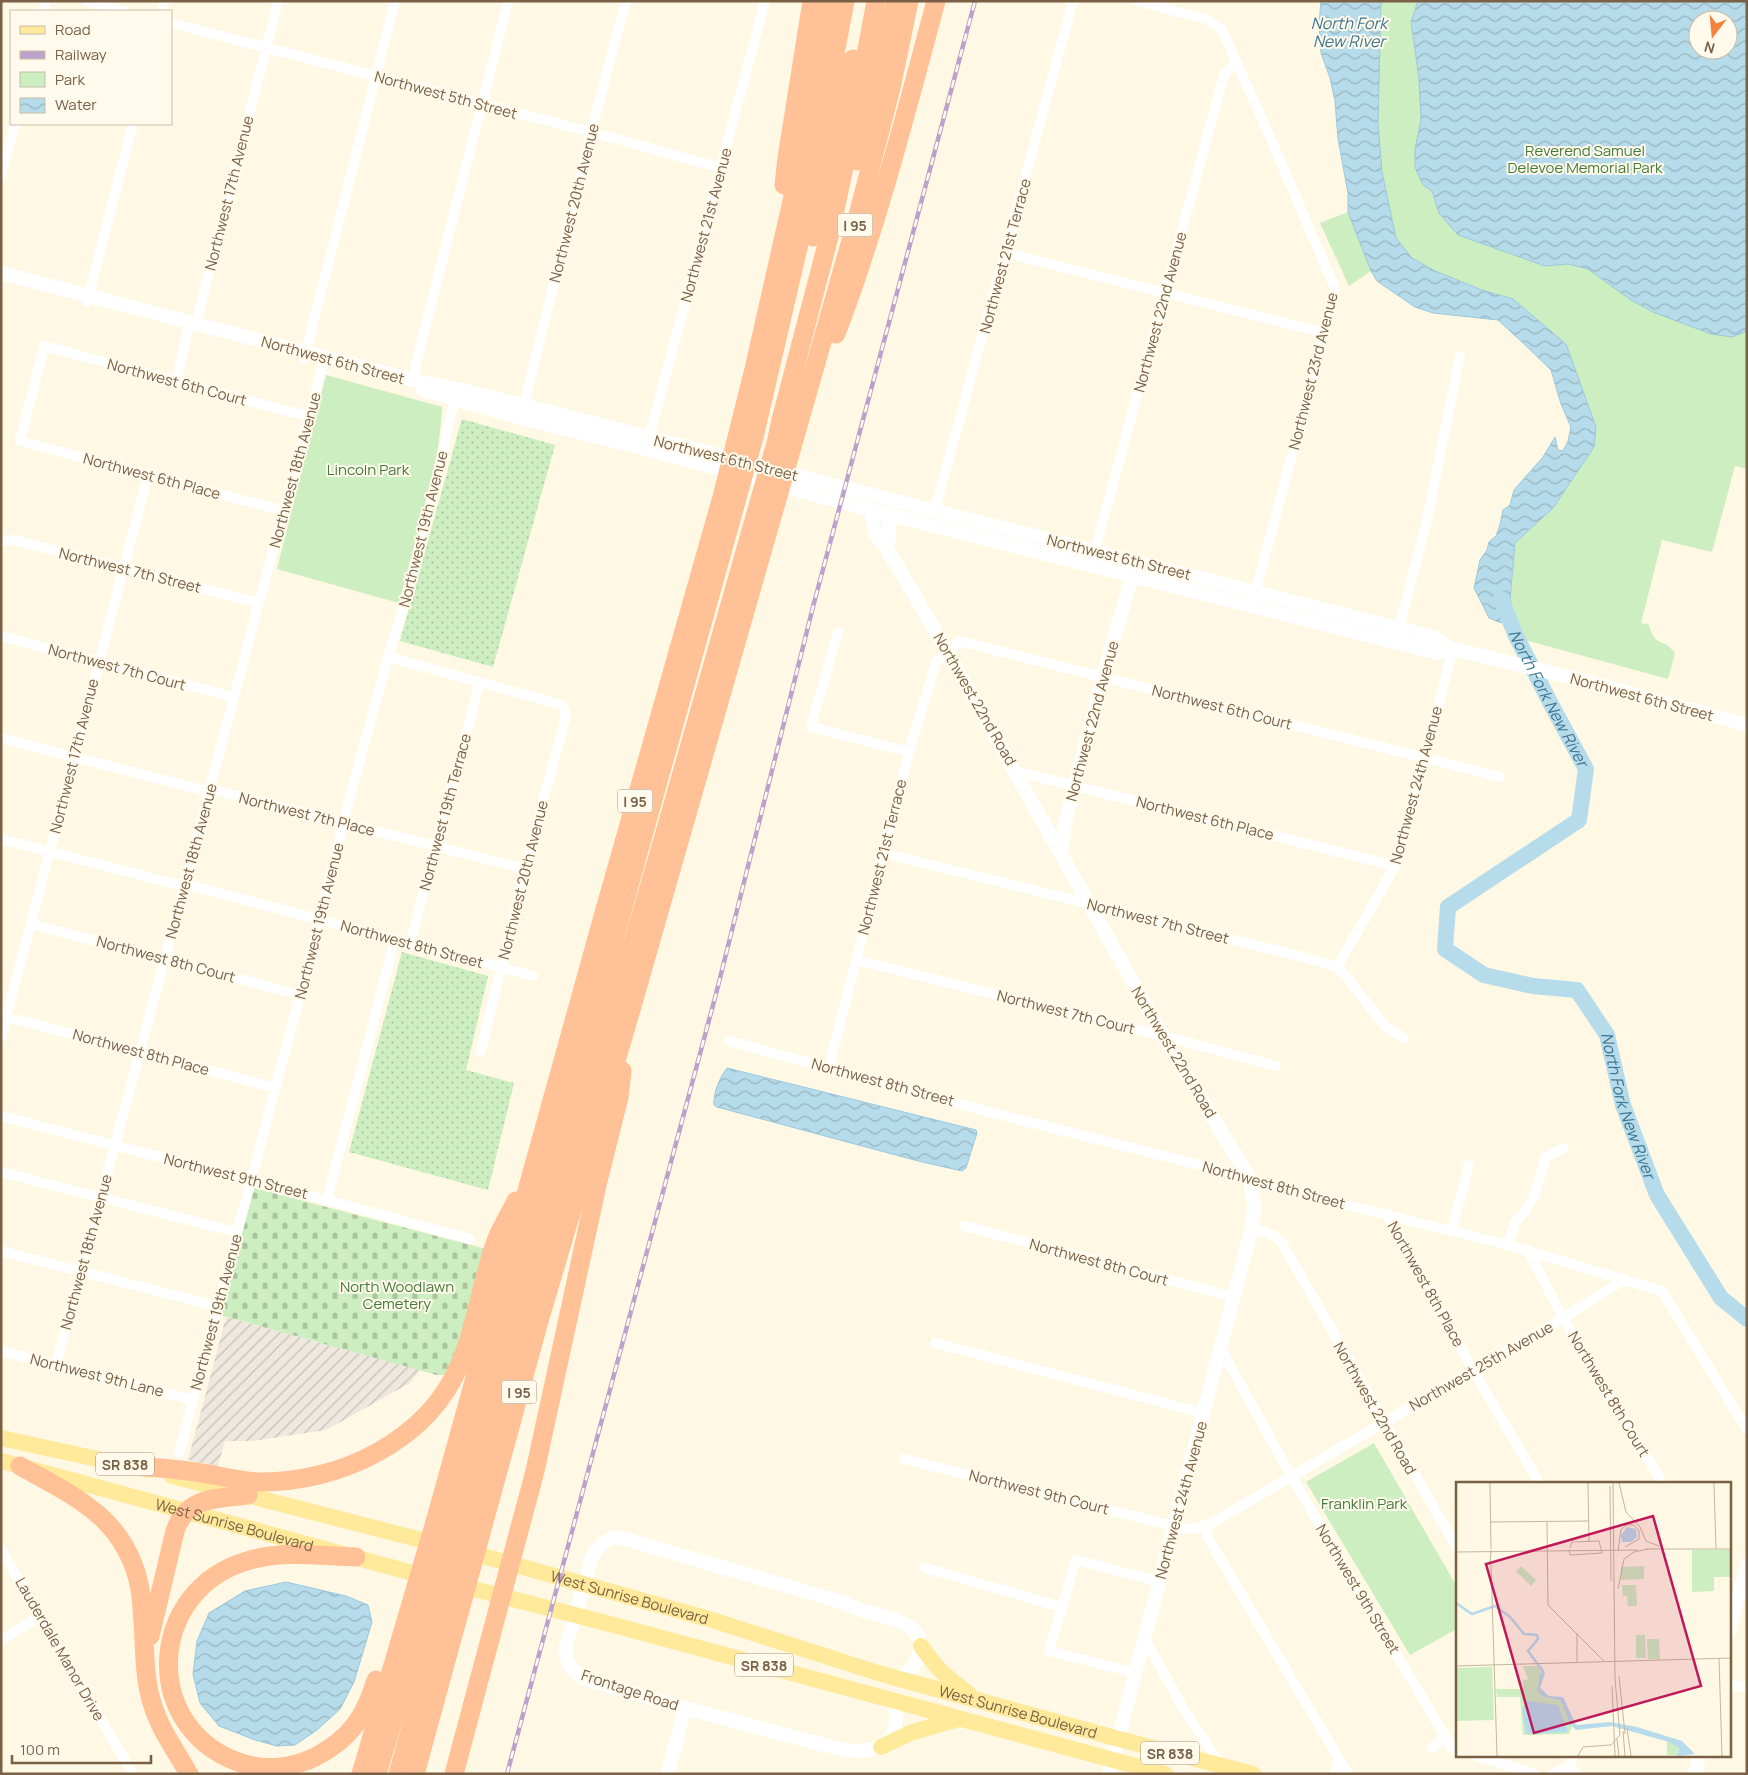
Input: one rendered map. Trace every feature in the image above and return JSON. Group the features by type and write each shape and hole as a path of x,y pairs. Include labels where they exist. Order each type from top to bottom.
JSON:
{"highway":[{"path":"777,267 787,158 812,1"},
{"name":"I 95","path":"361,1774 435,1522 591,959 729,499 746,435 829,1"},
{"path":"762,406 805,213 845,1"},
{"path":"746,435 762,406 782,352 812,243 843,105 863,1"},
{"path":"784,445 781,420 834,217 876,1"},
{"path":"784,445 785,421 855,174 896,1"},
{"name":"I 95","path":"415,1774 528,1363 630,1013 784,445 874,155 910,1"},
{"path":"784,445 852,290 892,163 936,1"},
{"path":"377,1774 456,1505 620,913 729,499"},
{"path":"398,1774 520,1332 662,845 766,510"},
{"path":"454,1774 542,1442 619,1097 630,1013"},
{"path":"136,1466 196,1472 249,1481 284,1481 321,1475 342,1469 383,1449 401,1437 421,1420 435,1404 457,1371 468,1342 496,1240 535,1164"},
{"path":"20,1466 87,1505 102,1517 117,1535 130,1556 139,1584 147,1680 152,1703 189,1774"},
{"path":"146,1656 153,1620 178,1522 186,1510 194,1506 210,1500 248,1495"},
{"path":"356,1557 286,1554 258,1558 218,1573 195,1593 182,1610 175,1626 168,1651 168,1670 171,1689 179,1710 185,1722 202,1741 224,1756 244,1765 279,1768 311,1759 330,1748 347,1734 360,1718 369,1702 402,1594 435,1522"}],"main road":[{"name":"West Sunrise Boulevard","path":"1,1438 136,1466 510,1563 709,1618 900,1679 1119,1740 1253,1774"},
{"name":"West Sunrise Boulevard","path":"1,1461 501,1597 892,1699 961,1718 1111,1766 1165,1774"},
{"path":"920,1646 945,1676 979,1701"},
{"path":"881,1748 917,1731 961,1718"}],"street":[{"path":"86,1 120,10"},
{"name":"Northwest 17th Avenue","path":"176,382 278,1"},
{"path":"305,356 395,1"},
{"path":"412,380 508,1"},
{"name":"Northwest 20th Avenue","path":"524,405 591,132 626,1"},
{"name":"Northwest 21st Avenue","path":"647,444 765,1"},
{"name":"Northwest 21st Terrace","path":"935,510 1073,1"},
{"name":"Northwest 23rd Avenue","path":"1138,1 1208,20 1222,30 1334,286 1335,294 1254,598"},
{"name":"Northwest 5th Street","path":"172,24 591,132 721,168"},
{"name":"Northwest 22nd Avenue","path":"1091,565 1224,75 1235,62"},
{"path":"1,176 15,125"},
{"path":"88,299 133,125"},
{"path":"1006,253 1325,333"},
{"name":"Northwest 6th Street","path":"1,273 88,299 324,361 457,394 524,405 647,444 871,510 1091,565 1134,568"},
{"name":"Northwest 6th Street","path":"1,280 88,299"},
{"name":"Northwest 6th Court","path":"20,441 44,346 310,417"},
{"path":"1397,635 1427,520 1460,356"},
{"name":"Northwest 6th Street","path":"324,361 412,380 457,394 521,418 647,444 935,510 1095,551 1134,568 1397,635 1436,638 1451,648 1586,681 1747,725"},
{"name":"Northwest 18th Avenue","path":"56,1364 324,361"},
{"name":"Northwest 19th Avenue","path":"178,1453 276,1088 344,823 403,608 457,394"},
{"name":"Northwest 6th Place","path":"20,441 284,511"},
{"name":"Northwest 17th Avenue","path":"1,1038 148,475"},
{"name":"Northwest 22nd Road","path":"871,510 878,540 885,546 947,651 1061,851 1062,857 1163,1036 1250,1179 1254,1207 1252,1227 1275,1236 1282,1243 1456,1546"},
{"path":"885,546 889,539 889,514"},
{"name":"Northwest 7th Street","path":"1,540 18,541 258,603"},
{"name":"Northwest 22nd Avenue","path":"1061,851 1065,823 1075,784 1134,568"},
{"path":"838,632 811,727 909,752"},
{"name":"Northwest 7th Court","path":"1,636 234,697"},
{"name":"Northwest 6th Court","path":"947,651 959,641 1500,777"},
{"name":"Northwest 24th Avenue","path":"1337,967 1395,866 1451,648"},
{"name":"Northwest 21st Terrace","path":"829,1067 909,752 936,662 947,651"},
{"path":"388,658 480,682"},
{"name":"Northwest 20th Avenue","path":"480,682 562,705 565,710 565,719 525,869 481,1051"},
{"name":"Northwest 19th Terrace","path":"410,943 480,682"},
{"name":"Northwest 7th Place","path":"1,738 202,790 210,789 333,822 344,823 525,869"},
{"name":"Northwest 6th Place","path":"1015,771 1075,784 1395,866"},
{"path":"1052,835 1065,823"},
{"name":"Northwest 8th Street","path":"1,839 175,884 185,884 533,976"},
{"name":"Northwest 7th Street","path":"883,853 1337,967"},
{"name":"Northwest 8th Court","path":"31,924 300,995"},
{"path":"327,1200 394,939"},
{"name":"Northwest 7th Court","path":"856,960 1276,1066"},
{"path":"1337,967 1385,1026 1404,1038"},
{"name":"Northwest 8th Place","path":"7,1017 276,1088"},
{"name":"Northwest 8th Street","path":"729,1041 993,1113 1528,1250 1662,1291 1747,1430"},
{"name":"Northwest 9th Street","path":"1,1116 470,1239"},
{"path":"1508,1245 1515,1222 1534,1197 1546,1157 1564,1148"},
{"path":"1452,1230 1469,1165"},
{"path":"1,1172 236,1232"},
{"name":"Northwest 8th Place","path":"1387,1214 1473,1370 1539,1482"},
{"name":"Northwest 8th Court","path":"964,1226 1234,1297"},
{"name":"Northwest 24th Avenue","path":"1111,1766 1160,1582 1179,1527 1204,1413 1252,1227"},
{"name":"Northwest 8th Court","path":"1528,1250 1564,1318 1662,1482"},
{"path":"1,1251 216,1306"},
{"name":"Northwest 25th Avenue","path":"1210,1530 1291,1476 1564,1318 1625,1279"},
{"path":"935,1343 1204,1413"},
{"name":"Northwest 9th Street","path":"1221,1349 1291,1476 1445,1737 1454,1749"},
{"name":"Northwest 9th Lane","path":"1,1351 193,1400"},
{"name":"Northwest 9th Court","path":"904,1459 1179,1527 1210,1530"},
{"path":"1179,1527 1210,1530 1348,1774"},
{"name":"Frontage Road","path":"881,1748 868,1751 847,1751 685,1708 585,1678 572,1670 567,1662 565,1650 592,1557 597,1547 608,1540 618,1538 718,1565 907,1624 919,1638 920,1646"},
{"name":"Lauderdale Manor Drive","path":"1,1550 132,1774"},
{"path":"1136,1673 1049,1651 1076,1560 1160,1582"},
{"path":"925,1568 1062,1607"},
{"path":"1730,1621 1732,1600 1746,1570"},
{"path":"1,1640 41,1616"},
{"path":"1145,1639 1183,1708 1221,1765"},
{"path":"900,1679 910,1672 916,1664 920,1646"},
{"path":"1730,1684 1747,1688"},
{"path":"881,1748 896,1724 896,1714 892,1699"},
{"path":"668,1774 685,1708"},
{"path":"1432,1748 1445,1737"},
{"path":"1334,1774 1338,1757"},
{"path":"1483,1758 1535,1774"},
{"path":"1695,1774 1699,1758"},
{"path":"1553,1774 1573,1765"}],"shaded area":[{"path":"226,1317 420,1370 410,1383 326,1430 253,1441 225,1441 218,1466 188,1460"}],"green space":[{"name":"Reverend Samuel Delevoe Memorial Park","path":"1381,1 1747,1 1747,469 1735,466 1712,552 1662,540 1641,623 1649,625 1654,637 1671,648 1675,653 1668,679 1521,639 1510,600 1515,543 1553,508 1594,447 1513,299 1482,290 1435,271 1412,258 1396,238 1382,172 1378,123"},
{"path":"1348,212 1371,271 1349,286 1320,223"},
{"name":"Lincoln Park","path":"326,375 442,407 432,481 399,603 277,569"},
{"path":"462,419 555,445 493,667 400,641"},
{"path":"402,952 488,976 466,1070 514,1083 488,1190 349,1152"},
{"name":"North Woodlawn Cemetery","path":"254,1188 486,1249 455,1353 446,1375 437,1375 220,1315"},
{"name":"Franklin Park","path":"1374,1443 1456,1585 1456,1630 1410,1655 1306,1482"}],"water":[{"path":"1321,1 1381,1 1378,123 1382,172 1396,238 1412,258 1435,271 1482,290 1513,299 1566,344 1596,427 1594,447 1553,508 1515,543 1510,600 1514,615 1501,623 1489,618 1474,588 1480,560 1487,550 1489,542 1496,536 1503,510 1510,505 1514,490 1543,457 1555,437 1558,450 1563,451 1568,441 1571,427 1561,404 1551,370 1498,320 1433,313 1415,307 1377,281 1371,271 1348,212 1348,193 1338,139 1335,101 1330,78 1321,53 1319,25"},
{"path":"1418,1 1747,2 1747,331 1732,337 1711,334 1653,312 1631,300 1588,269 1568,264 1545,266 1458,235 1439,213 1432,191 1423,185 1415,167 1415,149 1421,120 1419,78 1411,22"},
{"path":"727,1068 976,1130 977,1133 966,1168 962,1171 918,1161 717,1107 714,1105 716,1090"},
{"path":"286,1582 346,1596 368,1605 372,1622 354,1682 340,1709 317,1730 295,1745 277,1746 219,1726 200,1703 193,1674 197,1641 209,1613 245,1591"}],"waterway":[{"name":"North Fork New River","path":"1501,599 1516,636 1586,769 1579,820 1448,907 1445,949 1484,975 1533,986 1577,990 1607,1035 1623,1105 1657,1195 1721,1298 1747,1319"}],"railway":[{"path":"507,1774 716,994 814,603 975,1"}]}
